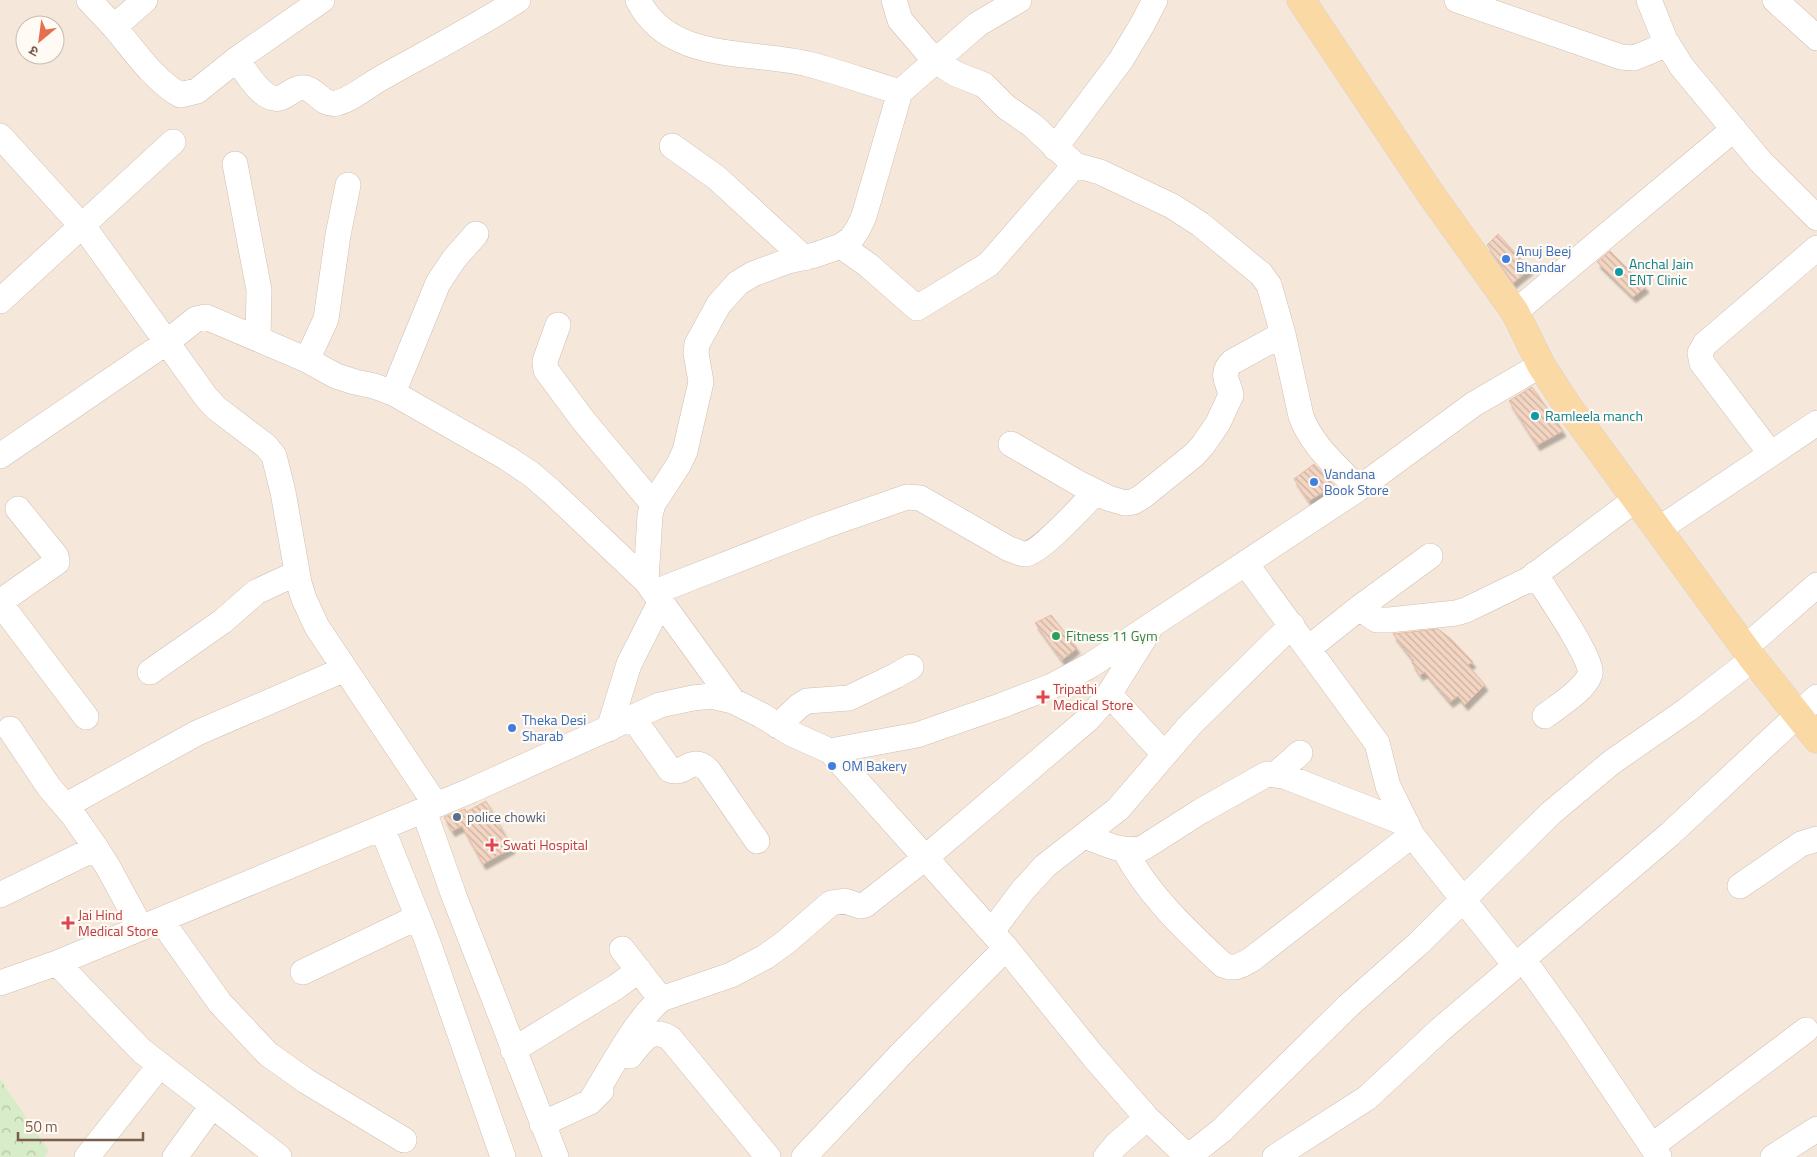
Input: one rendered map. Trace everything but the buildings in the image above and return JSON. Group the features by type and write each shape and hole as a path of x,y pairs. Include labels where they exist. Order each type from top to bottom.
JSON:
{"main road":[{"path":"1301,0 1430,193 1515,312 1541,365 1567,406 1750,653 1808,706 1817,739"}],"street":[{"path":"89,0 114,27 146,67 165,86 180,95 197,91 237,59 322,0"},
{"path":"114,27 145,0"},
{"path":"237,59 254,84 268,97 277,98 300,88 310,89 324,101 334,104 344,101 424,56 516,0"},
{"path":"638,0 642,8 658,27 667,34 690,44 715,50 807,64 900,92"},
{"path":"894,0 900,20 936,61 956,74 984,85 1006,107 1032,125 1075,165 1100,172 1172,206 1200,224 1261,274 1268,285 1283,334 1305,427 1313,439 1358,489"},
{"path":"609,729 654,591 650,515 653,504 679,464 685,451 701,382 696,353 697,344 719,304 738,283 753,274 841,246 850,238 858,229 864,216 900,92 978,24 1019,0"},
{"path":"1055,148 1121,60 1155,0"},
{"path":"1457,0 1621,57 1634,58 1668,44"},
{"path":"1649,0 1668,44 1682,67 1761,162 1817,218"},
{"path":"1775,0 1813,28"},
{"path":"1515,312 1734,129"},
{"path":"0,136 81,226 206,397 216,408 266,446 274,456 283,492 297,573 304,599 317,627 345,669 430,808 454,896 556,1157"},
{"path":"0,301 173,142"},
{"path":"672,146 718,178 804,258"},
{"path":"235,164 259,290 258,339"},
{"path":"841,246 868,265 917,308 989,264 1075,165"},
{"path":"307,360 326,319 338,234 348,186"},
{"path":"393,393 438,283 454,259 476,234"},
{"path":"1771,454 1702,363 1700,353 1705,344 1817,248"},
{"path":"0,456 167,342 196,319 206,317 307,360 336,376 393,393 507,458 531,474 613,548 654,591 733,701"},
{"path":"558,325 545,361 546,370 582,420 653,504"},
{"path":"1011,444 1108,498 1126,503 1133,502 1194,455 1208,438 1232,395 1224,374 1226,368 1232,362 1283,334"},
{"path":"830,751 917,735 1052,686 1091,666 1358,489 1474,404 1541,365"},
{"path":"1659,529 1817,423"},
{"path":"654,591 821,527 907,497 920,498 1009,549 1024,554 1032,552 1043,544 1096,492"},
{"path":"1359,608 1377,620 1456,613 1466,610 1510,589 1535,574 1636,499"},
{"path":"18,509 56,556 57,562 0,602 86,718"},
{"path":"1309,648 1359,608 1430,556"},
{"path":"1246,564 1377,743 1388,786 1409,829 1462,900 1519,962 1571,1026 1655,1151 1806,1030"},
{"path":"150,672 223,621 256,592 297,573"},
{"path":"1535,574 1582,648 1591,672 1588,679 1578,690 1545,716"},
{"path":"0,983 57,963 430,808 660,706 693,698 711,696 733,701 814,745 830,751 999,940 1093,1056 1147,1118 1188,1157 1222,1130 1348,1006 1401,960 1551,813 1604,768 1687,710 1750,653 1817,585"},
{"path":"590,1102 637,1026 648,1011 661,999 731,975 765,957 786,942 831,903 844,901 860,906 865,905 926,858 1087,720 1108,694 1152,625"},
{"path":"804,1157 902,1053 999,940 1023,890 1041,871 1118,809 1190,725 1292,625"},
{"path":"778,726 807,701 849,698 912,667"},
{"path":"65,806 197,734 345,669"},
{"path":"1108,694 1164,754"},
{"path":"1275,1157 1367,1098 1441,1029 1670,834 1808,706"},
{"path":"634,718 670,770 674,772 690,764 697,764 708,770 756,840"},
{"path":"10,730 151,924 220,1003 268,1054 306,1082 404,1140"},
{"path":"1276,774 1300,753"},
{"path":"1085,836 1125,850 1134,851 1143,848 1201,811 1267,774 1276,774 1409,829"},
{"path":"382,828 418,917 503,1157"},
{"path":"1125,850 1144,881 1189,933 1223,965 1229,968 1237,967 1252,959 1409,829"},
{"path":"1740,886 1801,844 1817,838"},
{"path":"0,895 96,848"},
{"path":"304,972 418,917"},
{"path":"622,949 661,999"},
{"path":"57,963 125,1035 272,1155"},
{"path":"514,1050 616,986 638,970"},
{"path":"542,1124 590,1102 645,1039 652,1033 660,1033 670,1038 678,1046 709,1087 768,1157"},
{"path":"87,1157 160,1065"},
{"path":"175,1157 212,1106"},
{"path":"1106,1157 1116,1145 1147,1118"},
{"path":"1773,1157 1817,1129"}],"shaded area":[{"path":"0,0 1817,0 1817,1157 0,1157"}],"green space":[{"path":"0,1079 49,1151 45,1157 0,1157"}],"place":[{"name":"Anuj Beej Bhandar","path":"1506,259"},
{"name":"Anchal Jain ENT Clinic","path":"1619,272"},
{"name":"Ramleela manch","path":"1535,416"},
{"name":"Vandana Book Store","path":"1314,482"},
{"name":"Fitness 11 Gym","path":"1056,636"},
{"name":"Tripathi Medical Store","path":"1043,697"},
{"name":"Theka Desi Sharab","path":"512,728"},
{"name":"OM Bakery","path":"832,766"},
{"name":"police chowki","path":"457,817"},
{"name":"Swati Hospital","path":"492,845"},
{"name":"Jai Hind Medical Store","path":"68,923"}]}
